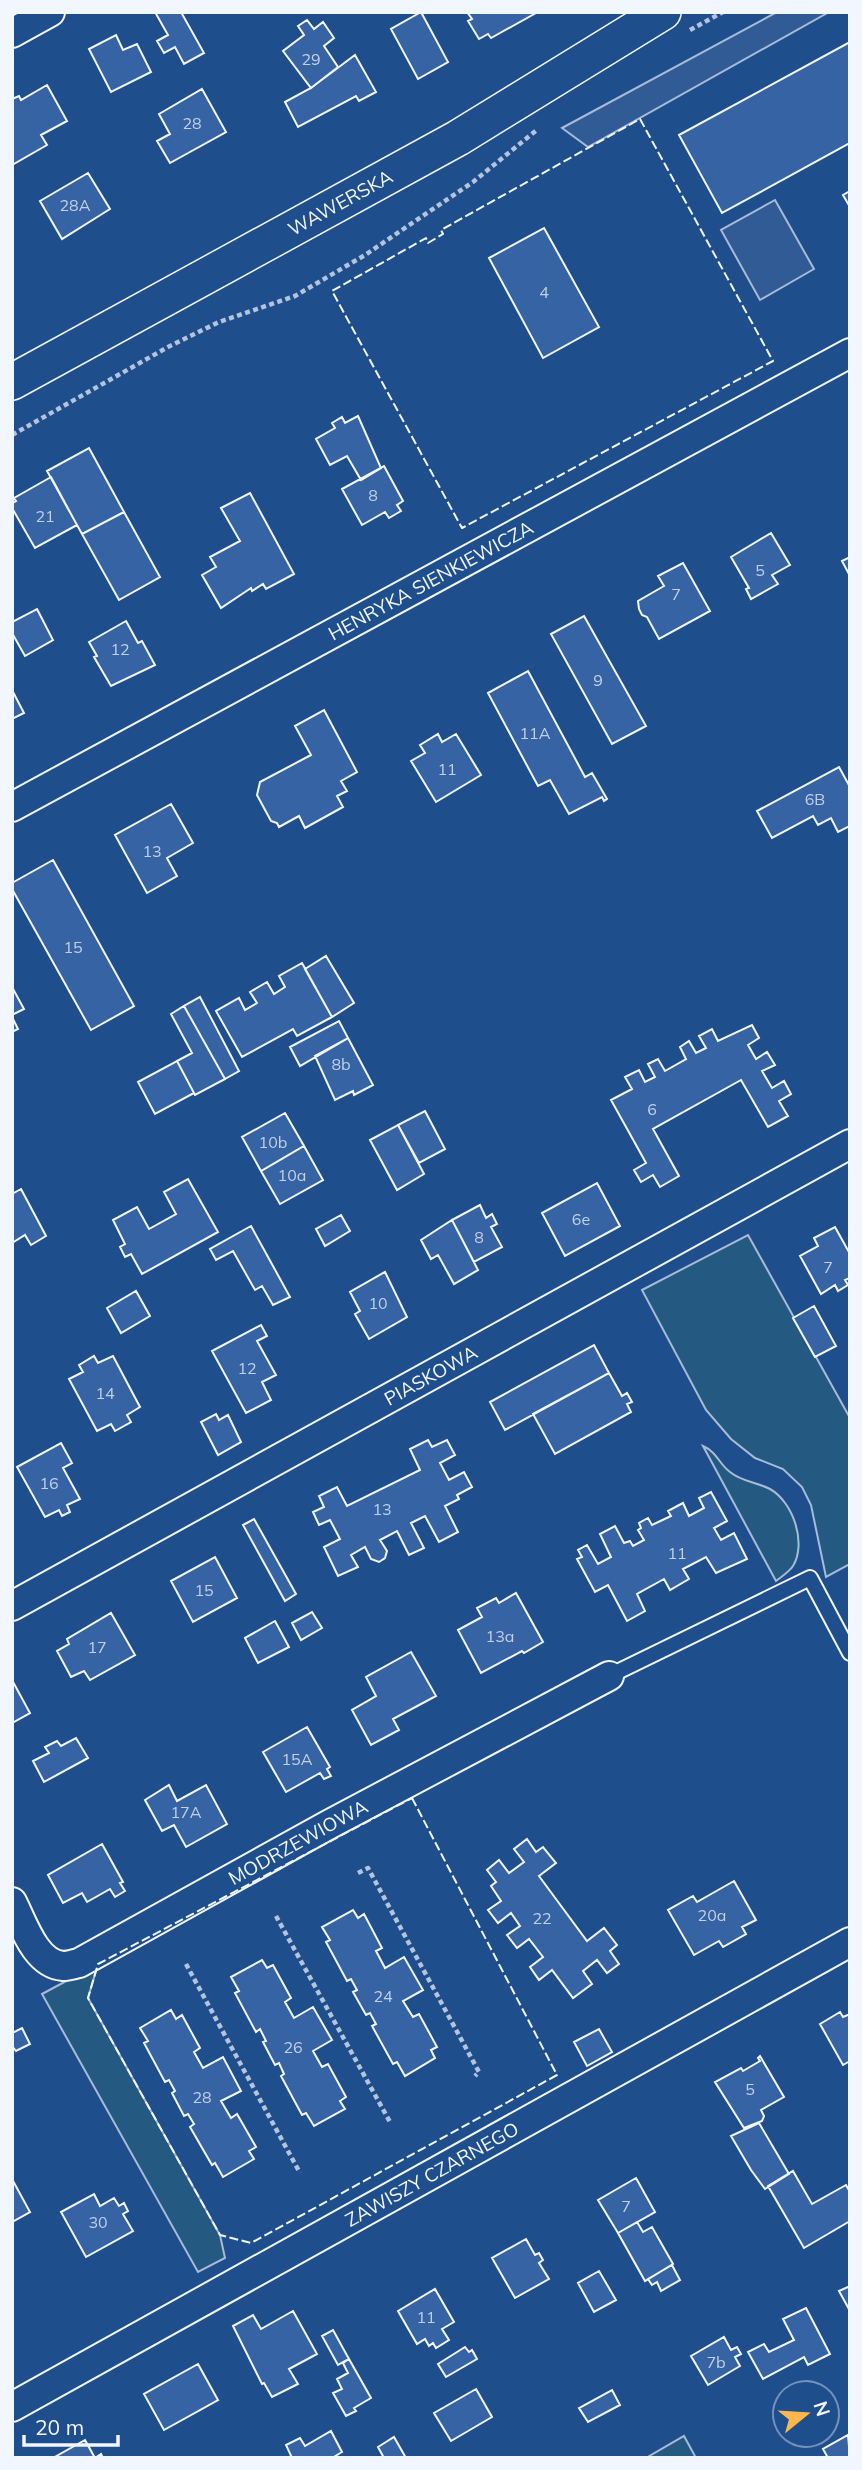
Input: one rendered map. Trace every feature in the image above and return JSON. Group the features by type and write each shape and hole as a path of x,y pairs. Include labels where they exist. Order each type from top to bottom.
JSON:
{"street":[{"path":"12,33 50,12"},
{"name":"WAWERSKA","path":"12,382 675,22"},
{"name":"HENRYKA SIENKIEWICZA","path":"12,807 850,353"},
{"name":"PIASKOWA","path":"12,1606 850,1144"},
{"name":"MODRZEWIOWA","path":"12,1902 40,1955 64,1966 79,1963 330,1824 609,1676"},
{"name":"ZAWISZY CZARNEGO","path":"12,2407 850,1942"}],"lane":[{"path":"609,1676 810,1578 850,1653"}],"path":[{"path":"675,22 723,12"},
{"path":"12,435 168,347 219,322 295,296 365,255 473,182 536,133 544,121"},
{"path":"358,1873 368,1868 479,2073 475,2076"},
{"path":"276,1916 390,2122"},
{"path":"186,1964 300,2173"}],"shaded area":[{"path":"777,12 829,12 588,147 562,128"},
{"path":"775,200 814,269 760,300 721,230"},
{"path":"748,1235 850,1418 850,1564 826,1577 811,1505 802,1487 783,1469 755,1458 731,1439 706,1410 642,1290"},
{"path":"703,1446 712,1451 726,1469 735,1475 778,1495 791,1513 798,1535 797,1557 793,1566 776,1581"},
{"path":"98,1964 88,1998 220,2235 225,2258 198,2272 42,1994"},
{"path":"684,2436 696,2458 646,2458"}],"building":[{"path":"155,12 181,12 204,53 184,64 175,47 164,53 157,41 168,35"},
{"path":"421,12 448,62 418,79 391,29"},
{"path":"467,12 536,13 491,38 488,34 479,39 468,21 472,19"},
{"path":"307,20 314,29 323,22 334,38 324,46 338,67 311,88 283,51 304,35 298,26"},
{"path":"116,35 123,50 137,44 151,72 111,92 89,49"},
{"path":"850,42 850,143 722,213 679,135"},
{"path":"355,55 376,92 359,101 356,96 298,127 285,102 311,88"},
{"path":"47,85 67,121 41,135 47,145 12,165 12,99 19,96 21,100"},
{"path":"202,89 226,132 170,163 157,141 170,134 159,114"},
{"path":"88,173 110,209 62,239 40,201"},
{"path":"850,191 850,207 843,195"},
{"path":"544,228 599,327 543,358 489,258"},
{"path":"358,416 381,468 361,480 347,456 330,465 316,439 335,428 332,423 342,417 345,423"},
{"path":"89,448 124,512 82,534 47,471"},
{"path":"384,466 403,501 397,505 401,511 389,518 385,512 362,525 342,489"},
{"path":"51,477 77,525 35,548 12,508 12,503 16,501 14,498"},
{"path":"250,493 294,574 266,589 263,584 252,591 251,588 221,608 202,575 216,567 210,557 240,541 221,508"},
{"path":"124,512 160,577 119,600 82,534"},
{"path":"771,533 790,565 772,575 778,584 751,599 746,589 749,588 731,557"},
{"path":"850,557 850,576 842,561"},
{"path":"683,563 710,611 659,639 647,617 642,615 638,601 664,586 658,576"},
{"path":"37,609 53,640 25,656 12,633 12,622"},
{"path":"584,616 646,726 612,744 551,634"},
{"path":"126,621 138,643 142,641 155,665 111,686 94,657 97,656 89,642"},
{"path":"528,671 585,777 592,773 607,799 604,801 602,797 569,814 550,780 538,786 488,693"},
{"path":"12,690 24,713 12,719"},
{"path":"324,710 357,772 341,781 347,791 337,796 343,807 305,828 299,816 279,827 271,821 257,795 260,782 311,755 295,726"},
{"path":"438,734 442,742 456,734 481,775 436,802 411,761 425,753 420,745"},
{"path":"839,767 850,787 850,826 838,832 831,818 818,825 813,816 772,838 757,811"},
{"path":"171,804 193,843 167,858 177,876 147,893 115,835"},
{"path":"53,860 134,1006 91,1030 12,889 12,883"},
{"path":"326,956 354,1003 332,1017 305,969"},
{"path":"302,963 332,1017 297,1036 293,1029 242,1057 216,1011 239,998 245,1010 257,1003 250,992 267,982 274,994 285,987 279,976"},
{"path":"12,987 24,1009 12,1015"},
{"path":"200,997 239,1071 225,1079 184,1006"},
{"path":"184,1006 225,1079 195,1095 177,1061 192,1053 171,1014"},
{"path":"12,1017 18,1029 12,1032"},
{"path":"339,1021 348,1038 300,1066 290,1047"},
{"path":"752,1025 759,1038 748,1045 756,1059 767,1052 775,1065 762,1071 772,1088 784,1081 791,1094 779,1101 788,1116 768,1127 741,1080 653,1129 679,1176 660,1187 653,1175 641,1182 634,1170 646,1163 611,1100 632,1089 625,1077 639,1070 645,1082 655,1077 648,1064 658,1059 665,1071 686,1059 680,1047 689,1041 696,1053 706,1048 699,1036 712,1029 718,1041"},
{"path":"348,1038 373,1085 354,1095 353,1091 335,1100 315,1056"},
{"path":"177,1061 194,1093 155,1114 138,1082"},
{"path":"425,1111 445,1149 419,1163 398,1125"},
{"path":"285,1113 304,1146 261,1171 242,1137"},
{"path":"398,1125 424,1174 397,1190 370,1140"},
{"path":"304,1146 323,1180 280,1204 261,1171"},
{"path":"188,1179 218,1232 142,1274 131,1254 125,1257 120,1247 125,1244 113,1220 137,1207 149,1229 176,1214 164,1192"},
{"path":"597,1183 620,1226 565,1256 542,1213"},
{"path":"21,1189 46,1236 31,1245 25,1235 12,1243 12,1194"},
{"path":"480,1205 486,1218 492,1214 497,1224 491,1227 502,1247 474,1262 452,1220"},
{"path":"341,1215 350,1231 325,1246 316,1229"},
{"path":"452,1220 478,1270 454,1284 438,1255 431,1259 421,1240"},
{"path":"251,1226 290,1297 273,1305 262,1286 255,1290 233,1251 216,1260 210,1249"},
{"path":"835,1227 850,1254 850,1278 845,1280 848,1285 838,1291 835,1285 821,1294 800,1256 818,1246 814,1238"},
{"path":"385,1272 407,1317 369,1339 355,1314 360,1311 350,1292"},
{"path":"136,1291 150,1316 121,1333 107,1308"},
{"path":"814,1306 836,1346 815,1357 793,1318"},
{"path":"261,1325 267,1336 257,1341 276,1375 262,1382 271,1400 246,1413 212,1351"},
{"path":"594,1345 609,1373 505,1430 490,1402"},
{"path":"94,1356 98,1363 113,1356 140,1407 127,1415 131,1422 115,1431 111,1424 97,1431 69,1379 83,1372 79,1365"},
{"path":"609,1373 622,1396 627,1393 632,1402 627,1404 631,1412 555,1454 533,1414"},
{"path":"216,1414 219,1420 228,1415 241,1442 218,1455 201,1422"},
{"path":"428,1440 432,1447 447,1440 455,1455 440,1463 449,1480 464,1472 472,1487 457,1495 459,1499 445,1506 458,1532 439,1542 425,1516 411,1523 424,1548 409,1555 397,1531 380,1540 387,1551 385,1558 379,1562 371,1559 365,1547 351,1555 358,1567 338,1576 324,1547 340,1539 330,1520 319,1525 313,1512 324,1507 319,1496 337,1487 347,1506 420,1470 410,1449"},
{"path":"61,1443 72,1463 63,1468 80,1499 67,1505 70,1512 62,1516 59,1510 45,1517 17,1467"},
{"path":"711,1492 727,1521 714,1528 721,1540 734,1533 747,1559 716,1573 706,1557 683,1569 689,1579 670,1590 664,1579 637,1594 645,1611 627,1621 608,1585 595,1592 577,1559 582,1557 578,1550 587,1545 598,1564 611,1557 600,1534 615,1526 624,1543 630,1541 633,1546 644,1540 638,1530 641,1528 639,1523 648,1518 652,1525 671,1516 668,1511 683,1503 689,1516 704,1508 699,1498"},
{"path":"254,1519 296,1594 285,1601 243,1525"},
{"path":"215,1557 237,1598 193,1622 171,1581"},
{"path":"516,1593 543,1642 481,1673 458,1630 482,1617 477,1608 496,1598 499,1603"},
{"path":"312,1612 322,1628 301,1640 292,1623"},
{"path":"111,1613 135,1655 90,1680 84,1671 71,1677 57,1651 69,1644 67,1639"},
{"path":"275,1621 289,1647 258,1663 245,1638"},
{"path":"411,1652 436,1696 393,1719 399,1730 371,1745 352,1710 376,1696 366,1677"},
{"path":"12,1680 30,1713 12,1723"},
{"path":"307,1727 330,1767 327,1769 331,1776 324,1779 320,1773 286,1792 263,1752"},
{"path":"76,1738 88,1758 44,1782 33,1761 49,1753 45,1747 57,1741 61,1746"},
{"path":"169,1785 177,1801 206,1785 227,1824 186,1847 174,1825 162,1831 145,1800"},
{"path":"527,1839 536,1852 543,1847 556,1863 539,1876 587,1941 604,1928 617,1945 610,1951 619,1964 607,1973 597,1960 583,1971 592,1984 573,1998 552,1970 539,1980 530,1967 543,1957 529,1939 517,1948 507,1935 520,1926 511,1913 498,1923 488,1910 501,1901 491,1886 496,1882 487,1870 499,1860 509,1873 524,1862 514,1849"},
{"path":"102,1844 123,1882 120,1883 125,1891 115,1897 110,1889 87,1902 82,1893 63,1903 48,1875"},
{"path":"734,1881 756,1920 742,1927 746,1934 723,1947 719,1941 694,1955 668,1910 693,1896 697,1902"},
{"path":"353,1910 358,1918 364,1914 382,1948 376,1951 385,1968 404,1957 423,1990 403,2001 413,2017 419,2014 437,2047 431,2050 435,2058 405,2076 397,2062 393,2064 372,2026 376,2024 370,2013 366,2015 353,1992 357,1990 351,1979 347,1981 326,1942 330,1940 322,1927"},
{"path":"262,1960 267,1968 273,1965 291,1998 285,2002 294,2018 313,2007 332,2040 313,2051 322,2067 328,2064 346,2097 340,2101 345,2109 314,2126 306,2113 302,2115 281,2076 284,2074 279,2063 275,2065 263,2042 266,2041 260,2029 256,2032 235,1993 239,1991 231,1977"},
{"path":"171,2010 176,2019 182,2015 200,2048 194,2052 203,2068 223,2057 241,2091 221,2101 231,2118 237,2114 256,2147 249,2151 254,2159 223,2177 215,2163 212,2165 190,2127 194,2124 188,2114 184,2116 172,2093 175,2091 169,2080 165,2082 144,2043 148,2041 140,2028"},
{"path":"840,2012 843,2017 850,2014 850,2061 843,2065 820,2024"},
{"path":"22,2028 30,2044 16,2051 12,2046 12,2033"},
{"path":"599,2029 612,2052 587,2066 574,2042"},
{"path":"760,2056 784,2097 761,2110 764,2116 762,2121 744,2128 715,2082 741,2068 743,2071 760,2061"},
{"path":"759,2123 789,2174 765,2189 731,2136"},
{"path":"793,2171 812,2204 846,2185 850,2192 850,2221 804,2248 768,2186"},
{"path":"636,2178 655,2212 618,2233 598,2200"},
{"path":"12,2179 30,2212 12,2222"},
{"path":"94,2194 100,2206 114,2198 119,2206 124,2203 128,2211 123,2214 133,2231 86,2257 61,2212"},
{"path":"637,2222 643,2232 652,2227 673,2264 645,2281 618,2233"},
{"path":"526,2239 535,2255 539,2253 543,2260 539,2263 549,2279 515,2298 492,2258"},
{"path":"672,2265 680,2280 661,2291 657,2282 652,2285 648,2279"},
{"path":"599,2271 616,2300 594,2312 578,2283"},
{"path":"850,2286 850,2311 839,2291"},
{"path":"435,2289 454,2322 442,2329 449,2340 436,2348 433,2343 429,2346 425,2339 417,2344 398,2311"},
{"path":"806,2308 830,2354 808,2365 804,2357 763,2379 748,2352 764,2344 769,2352 794,2340 783,2319"},
{"path":"293,2311 317,2354 289,2369 298,2384 272,2397 264,2383 262,2384 233,2326 253,2315 261,2329"},
{"path":"333,2330 349,2359 338,2365 322,2336"},
{"path":"724,2337 731,2350 737,2347 741,2354 735,2357 740,2366 708,2385 691,2356"},
{"path":"465,2347 469,2352 472,2350 477,2359 446,2377 438,2364"},
{"path":"349,2359 371,2398 346,2416 333,2393 342,2389 337,2379 348,2373 343,2363"},
{"path":"198,2364 218,2400 164,2430 144,2394"},
{"path":"476,2389 492,2417 451,2441 434,2413"},
{"path":"612,2390 620,2405 588,2422 579,2408"},
{"path":"331,2431 342,2452 332,2458 292,2458 286,2445 300,2438 305,2446"},
{"path":"848,2435 850,2458 828,2458 823,2449 841,2449 841,2439"},
{"path":"394,2437 406,2458 384,2458 378,2447"},
{"path":"85,2440 95,2458 53,2458"}],"fence":[{"path":"640,119 773,361 462,528 332,291 426,238 428,243 443,234 441,230 640,119"},
{"path":"412,1798 557,2075 251,2243 220,2235 88,1998 98,1964 412,1798"}]}
